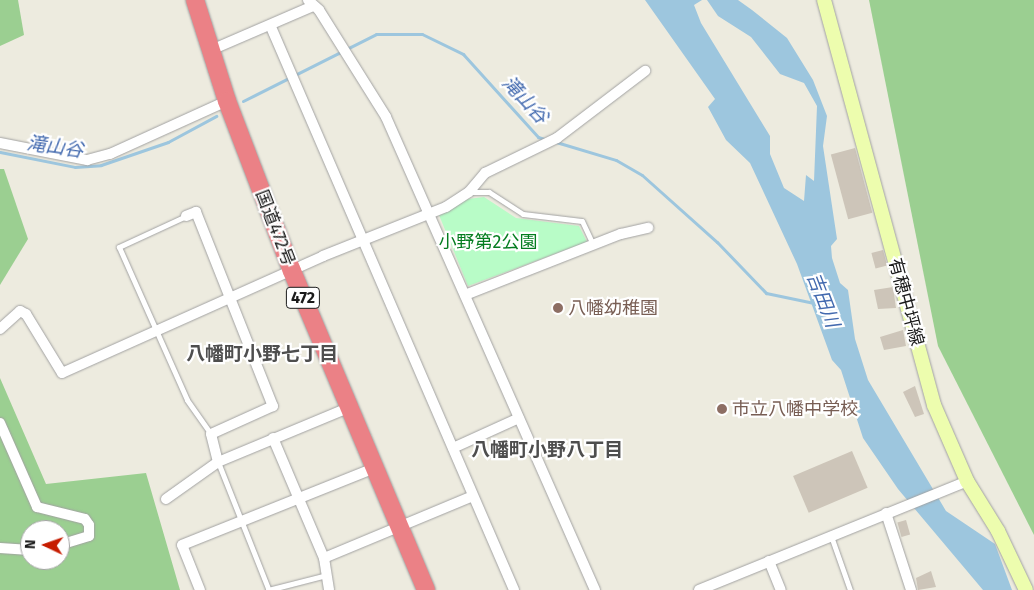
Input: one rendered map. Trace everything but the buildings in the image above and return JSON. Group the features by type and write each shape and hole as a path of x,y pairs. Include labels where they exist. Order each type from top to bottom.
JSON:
{"highway":[{"name":"国道472号","path":"195,0 227,102 292,271 426,590"}],"main road":[{"name":"有穂中坪線","path":"824,0 934,405 963,482 998,531 1026,590"}],"street":[{"path":"212,50 271,27 309,3 319,10 386,117 431,213 464,295 595,590"},
{"path":"271,27 514,590"},
{"path":"0,329 20,311 26,314 62,374 230,298 431,213 469,192 485,173 557,138 645,71"},
{"path":"0,143 87,160 110,154 227,102"},
{"path":"186,216 196,212 272,406 211,434 218,462"},
{"path":"464,295 592,245 648,228"},
{"path":"166,499 218,462 350,407"},
{"path":"453,448 519,418"},
{"path":"0,423 38,507 85,519 90,525 89,536 70,542"},
{"path":"273,438 297,500 324,558 329,590"},
{"path":"200,590 182,545 375,468"},
{"path":"699,590 963,482"},
{"path":"324,558 473,496"},
{"path":"886,513 911,590"},
{"path":"0,548 20,549"},
{"path":"769,561 781,590"}],"lane":[{"path":"469,192 488,192 523,214 582,222 592,245"},
{"path":"186,216 119,247 186,400 211,434"},
{"path":"218,462 239,521 268,589 327,574"},
{"path":"831,535 850,590"}],"green space":[{"path":"0,0 18,0 24,35 0,46"},
{"path":"869,0 1034,0 1034,535 938,346"},
{"path":"0,169 4,169 28,239 0,285"},
{"name":"小野第2公園","path":"484,197 516,218 579,226 587,242 468,286 439,215 468,199"},
{"path":"0,378 46,484 146,473 180,590 0,590"}],"water":[{"name":"吉田川","path":"645,0 702,0 694,5 701,23 770,136 770,154 784,188 804,201 806,175 814,181 817,106 804,83 780,74 751,37 718,16 707,0 738,0 787,38 813,80 827,116 823,146 837,239 831,246 832,258 840,283 848,290 855,339 868,380 946,511 995,544 1012,590 983,590 898,489 863,438 841,370 832,360 797,264 750,163 726,140 708,107 715,99"}],"waterway":[{"name":"滝山谷","path":"243,101 376,34 422,34 463,54 538,137 547,140"},
{"name":"滝山谷","path":"0,152 75,167 101,165 168,142 216,116"},
{"name":"滝山谷","path":"556,142 616,160 642,175 717,242 766,293 814,303"}],"place":[{"name":"八幡幼稚園","path":"558,308"},
{"name":"市立八幡中学校","path":"722,409"}],"district":[{"name":"八幡町小野七丁目","path":"262,354"},
{"name":"八幡町小野八丁目","path":"547,450"}]}
